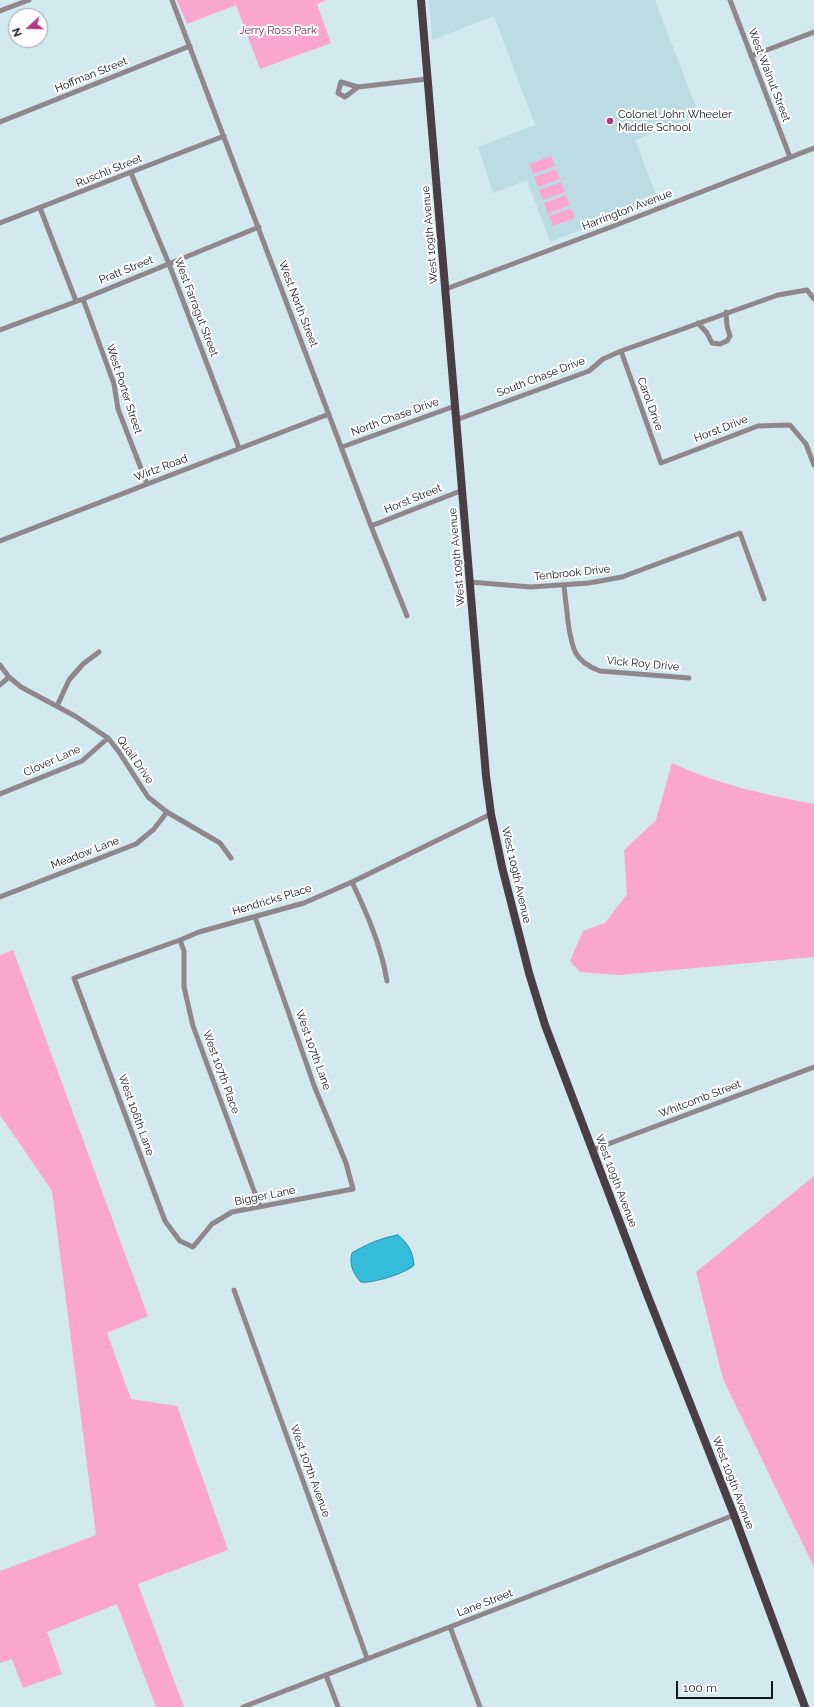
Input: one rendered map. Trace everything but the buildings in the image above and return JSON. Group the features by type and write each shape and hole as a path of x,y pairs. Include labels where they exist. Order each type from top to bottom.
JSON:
{"main road":[{"name":"West 109th Avenue","path":"421,0 483,740 491,814 514,920 545,1025 647,1294 734,1515 805,1707"}],"street":[{"path":"0,11 29,0"},
{"name":"West North Street","path":"172,0 371,526 407,616"},
{"name":"West Walnut Street","path":"730,0 790,157"},
{"path":"751,56 814,32"},
{"name":"Hoffman Street","path":"0,122 190,46"},
{"path":"358,87 427,79"},
{"name":"Ruschli Street","path":"0,223 224,136"},
{"name":"Harrington Avenue","path":"446,289 612,227 814,148"},
{"name":"West Farragut Street","path":"131,173 239,448"},
{"path":"40,208 76,301"},
{"name":"Pratt Street","path":"0,330 83,299 259,227"},
{"name":"South Chase Drive","path":"456,420 589,371 603,359 621,351 726,312 778,295 807,290 814,299"},
{"name":"West Porter Street","path":"83,299 114,384 118,409 148,484"},
{"path":"698,323 707,333 712,343 720,344 727,341 730,336 727,326 726,312"},
{"name":"Carol Drive","path":"621,351 661,463"},
{"name":"North Chase Drive","path":"342,447 455,406"},
{"name":"Wirtz Road","path":"0,541 329,414"},
{"name":"Horst Drive","path":"661,463 758,426 790,425 806,444 814,465"},
{"name":"Horst Street","path":"371,526 463,490"},
{"name":"Tenbrook Drive","path":"470,582 531,587 589,584 622,577 740,533 764,599"},
{"name":"Vick Roy Drive","path":"564,585 572,647 578,658 584,663 590,667 600,670 689,678"},
{"path":"57,706 69,680 84,664 99,652"},
{"name":"Quail Drive","path":"0,664 9,677 21,687 93,727 108,738 119,752 148,797 167,812 220,843 232,858"},
{"path":"0,685 9,677"},
{"name":"Clover Lane","path":"0,794 82,761 96,751 108,738"},
{"name":"Meadow Lane","path":"0,897 136,844 154,829 167,812"},
{"name":"Hendricks Place","path":"74,978 199,932 304,903 352,882 491,814"},
{"path":"352,882 373,927 384,962 387,981"},
{"name":"West 107th Lane","path":"255,917 315,1088 346,1163 353,1189"},
{"name":"West 107th Place","path":"180,940 184,951 184,987 193,1026 260,1207"},
{"name":"West 106th Lane","path":"74,978 165,1221 180,1241 193,1247"},
{"name":"Whitcomb Street","path":"592,1150 814,1066"},
{"name":"Bigger Lane","path":"193,1247 212,1224 232,1212 353,1189"},
{"name":"West 107th Avenue","path":"234,1290 367,1658"},
{"name":"Lane Street","path":"243,1707 734,1515"},
{"path":"450,1627 480,1707"},
{"path":"326,1675 338,1707"}],"shaded area":[{"name":"Colonel John Wheeler Middle School","path":"429,0 655,0 699,115 635,140 658,200 550,242 527,180 493,193 478,147 535,125 494,16 432,40"}],"green space":[{"name":"Jerry Ross Park","path":"177,0 327,0 317,4 331,43 260,69 236,5 187,24"},
{"path":"551,156 555,166 533,174 529,164"},
{"path":"556,169 560,179 538,187 534,177"},
{"path":"561,182 565,192 543,200 539,190"},
{"path":"566,195 570,205 548,214 544,203"},
{"path":"571,208 575,218 553,226 549,216"},
{"path":"672,763 724,783 777,797 814,804 814,957 620,975 580,972 570,961 583,931 605,923 627,894 624,850 656,820"},
{"path":"13,950 148,1316 107,1333 131,1399 177,1406 228,1550 138,1584 184,1707 156,1707 117,1604 47,1632 62,1674 23,1688 12,1659 0,1663 0,1571 96,1535 52,1191 0,1115 0,955"},
{"path":"814,1176 814,1567 723,1379 696,1272"}],"water":[{"path":"398,1235 405,1241 409,1248 414,1265 389,1277 361,1282 352,1269 352,1253 374,1242"}],"place":[{"name":"Colonel John Wheeler Middle School","path":"610,121"}]}
